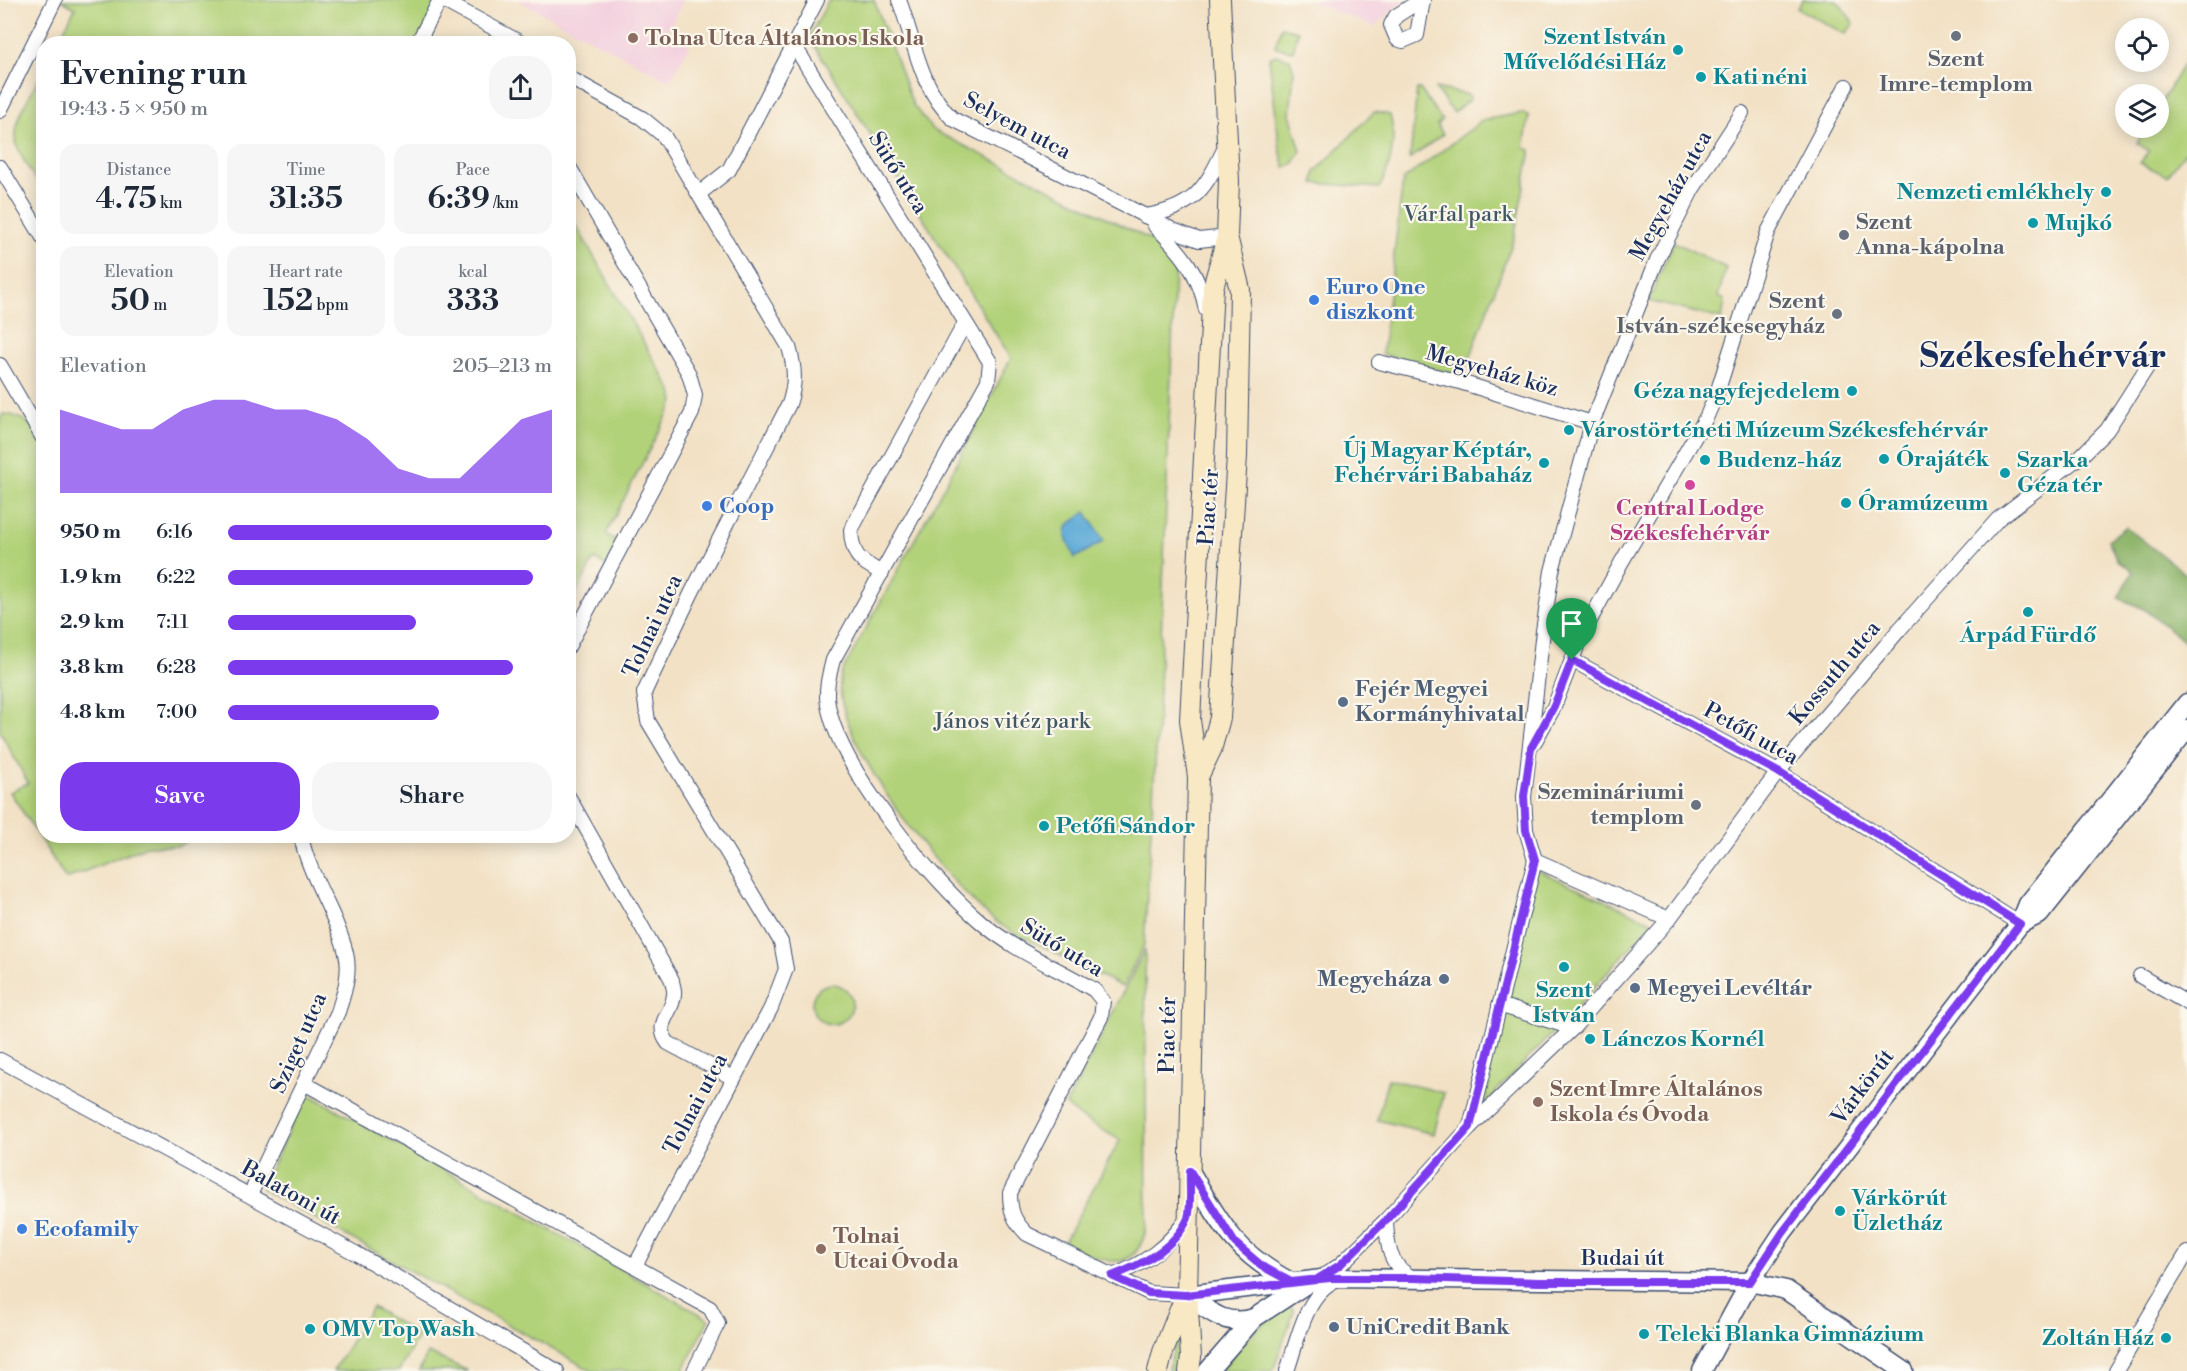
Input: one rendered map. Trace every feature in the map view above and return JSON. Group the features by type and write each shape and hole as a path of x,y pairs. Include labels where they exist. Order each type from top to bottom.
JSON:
{"main road":[{"name":"Piac tér","path":"1198,777 1211,750 1220,718 1237,456 1240,290 1227,237 1228,141 1220,0"},
{"name":"Piac tér","path":"1186,1295 1198,777 1190,720 1213,288 1227,237"},
{"path":"1158,1371 1163,1352 1186,1295"},
{"path":"1186,1295 1191,1357 1189,1371"}],"street":[{"path":"36,36 55,0"},
{"path":"421,36 441,0 508,36"},
{"path":"700,193 729,170 817,0"},
{"name":"Selyem utca","path":"899,0 925,76 940,105 953,118 1145,216 1199,240 1227,237"},
{"path":"0,111 36,36"},
{"name":"Sütő utca","path":"794,45 990,362 988,381 833,660 827,680 827,702 832,723 877,803 916,854 964,906 994,933 1094,990 1102,998 1101,1017 1010,1193 1010,1208 1015,1222 1027,1234 1149,1293 1186,1295"},
{"name":"Tolnai utca","path":"576,82 657,129 671,145 789,347 795,367 795,385 778,427 692,592 644,693 648,721 782,942 786,969 780,987 634,1266"},
{"path":"1531,748 1554,706 1580,639 1621,563 1707,416 1718,390 1746,294 1768,231 1846,86"},
{"name":"Megyeház utca","path":"1535,860 1526,830 1524,796 1552,571 1592,423 1657,260 1692,190 1742,113"},
{"path":"1145,216 1178,208 1196,195 1209,181 1228,141"},
{"path":"0,167 36,227"},
{"path":"576,179 689,374 695,395 692,412 576,632"},
{"name":"Selyem utca","path":"1145,216 1171,242 1194,273 1203,294 1210,331"},
{"path":"882,573 860,560 851,546 851,530 965,323"},
{"name":"Kossuth utca","path":"1316,1280 1340,1265 1386,1220 1470,1127 1573,1028 1669,919 1778,772 1996,512 2082,456 2107,430 2151,361"},
{"name":"Megyeház köz","path":"1379,362 1460,382 1592,423"},
{"path":"0,365 36,426"},
{"name":"Petőfi utca","path":"1572,660 1778,772 2020,924"},
{"name":"Várkörút","path":"1702,1371 1750,1282 1783,1232 2020,924 2028,904 2187,703"},
{"name":"Várkörút","path":"2020,924 2040,914 2187,729"},
{"path":"576,810 672,980 674,995 662,1027 668,1044 733,1078"},
{"name":"Sziget utca","path":"250,1195 314,1062 346,988 346,954 305,855 302,843"},
{"path":"1470,1127 1535,860 1669,919"},
{"path":"2140,976 2187,1003"},
{"path":"1499,1005 1573,1028"},
{"name":"Balatoni út","path":"0,1060 250,1195 557,1371"},
{"path":"304,1083 506,1198 710,1308 718,1323 694,1371"},
{"path":"1190,1171 1235,1243 1262,1266 1291,1282"},
{"path":"1112,1276 1144,1263 1156,1254 1179,1230 1188,1216"},
{"path":"1386,1220 1390,1256 1400,1270 1413,1278"},
{"path":"2116,1371 2187,1253"},
{"path":"1287,1371 1312,1302 1323,1288 1342,1278"},
{"name":"Budai út","path":"1186,1295 1342,1278 1538,1282 1750,1282 1786,1290 1904,1371"},
{"name":"Budai út","path":"1208,1371 1254,1318 1276,1302 1316,1280"},
{"path":"1186,1295 1223,1319 1237,1322 1254,1318"}],"shaded area":[{"name":"Tolna Utca Általános Iskola","path":"517,0 684,0 667,32 690,44 670,81"},
{"path":"1306,0 1404,0 1374,27"}],"green space":[{"path":"61,0 440,0 421,36 61,36 75,8"},
{"name":"János vitéz park","path":"829,0 874,0 913,105 933,130 1151,240 1164,251 1175,268 1158,717 1144,945 1123,987 1011,931 980,908 924,846 895,807 870,767 851,729 841,696 843,670 953,470 1011,358 809,37"},
{"path":"1803,0 1837,0 1854,24 1845,34 1797,8"},
{"path":"1281,27 1298,31 1293,51 1275,47"},
{"path":"1276,55 1290,59 1294,71 1290,114 1301,151 1294,163 1285,168 1280,150 1269,58"},
{"path":"2187,58 2187,150 2167,176 2140,163 2149,151 2137,143 2140,138 2169,138 2169,89"},
{"path":"36,84 36,180 22,157 16,136 20,117"},
{"path":"1435,88 1469,95 1470,99 1453,113"},
{"path":"1417,89 1420,89 1442,120 1437,125 1443,134 1410,159"},
{"path":"1374,112 1390,115 1393,133 1390,162 1379,188 1314,183 1315,172"},
{"name":"Várfal park","path":"1522,113 1529,116 1524,148 1531,150 1514,238 1468,363 1456,375 1382,354 1403,180 1483,120"},
{"path":"576,226 672,391 674,402 606,534 622,544 607,566 594,559 576,594"},
{"path":"1674,242 1726,268 1718,297 1725,300 1722,319 1648,301"},
{"path":"3,414 16,416 36,431 36,832 10,792 28,783 0,731 0,419"},
{"path":"2126,527 2187,575 2187,643 2142,608 2118,598 2133,572 2117,560 2108,540"},
{"path":"43,843 184,843 179,846 147,846 66,879"},
{"path":"1533,868 1653,922 1567,1018 1485,1103 1476,1100"},
{"path":"1145,949 1147,1224 1142,1242 1135,1253 1126,1259 1115,1261 1090,1255 1064,1242 1120,1140 1078,1116 1066,1105"},
{"path":"832,984 846,990 852,1004 846,1018 832,1024 818,1018 812,1004 818,990"},
{"path":"1388,1079 1444,1093 1434,1134 1377,1120"},
{"path":"307,1093 709,1319 683,1371 592,1371 261,1189"},
{"path":"1291,1306 1294,1311 1273,1371 1220,1371 1260,1326"},
{"path":"372,1307 419,1335 399,1371 333,1371"},
{"path":"1182,1341 1174,1371 1168,1371 1175,1344"},
{"path":"428,1353 468,1371 419,1371"}],"water":[{"path":"1086,512 1104,541 1075,558 1066,531 1071,523"}],"place":[{"name":"Szent Imre-templom","path":"1956,36"},
{"name":"Tolna Utca Általános Iskola","path":"633,38"},
{"name":"Szent István Művelődési Ház","path":"1678,50"},
{"name":"Kati néni","path":"1701,77"},
{"name":"Nemzeti emlékhely","path":"2106,192"},
{"name":"Mujkó","path":"2033,223"},
{"name":"Szent Anna-kápolna","path":"1844,235"},
{"name":"Euro One diszkont","path":"1314,300"},
{"name":"Szent István-székesegyház","path":"1837,314"},
{"name":"Géza nagyfejedelem","path":"1852,391"},
{"name":"Várostörténeti Múzeum Székesfehérvár","path":"1569,430"},
{"name":"Órajáték","path":"1884,459"},
{"name":"Budenz-ház","path":"1705,460"},
{"name":"Új Magyar Képtár, Fehérvári Babaház","path":"1544,463"},
{"name":"Szarka Géza tér","path":"2005,473"},
{"name":"Central Lodge Székesfehérvár","path":"1690,485"},
{"name":"Óramúzeum","path":"1846,503"},
{"name":"Coop","path":"707,506"},
{"name":"Árpád Fürdő","path":"2028,612"},
{"name":"Fejér Megyei Kormányhivatal","path":"1343,702"},
{"name":"Szemináriumi templom","path":"1696,805"},
{"name":"Petőfi Sándor","path":"1044,826"},
{"name":"Szent István","path":"1564,967"},
{"name":"Megyeháza","path":"1444,979"},
{"name":"Megyei Levéltár","path":"1635,988"},
{"name":"Lánczos Kornél","path":"1590,1039"},
{"name":"Szent Imre Általános Iskola és Óvoda","path":"1538,1102"},
{"name":"Várkörút Üzletház","path":"1840,1211"},
{"name":"Ecofamily","path":"22,1229"},
{"name":"Tolnai Utcai Óvoda","path":"821,1249"},
{"name":"UniCredit Bank","path":"1334,1327"},
{"name":"OMV TopWash","path":"310,1329"},
{"name":"Teleki Blanka Gimnázium","path":"1644,1334"},
{"name":"Zoltán Ház","path":"2166,1338"}],"district":[{"name":"Székesfehérvár","path":"2043,357"}],"route":[{"path":"1572,660 1554,706 1531,748 1524,796 1526,830 1535,860 1470,1127 1386,1220 1340,1265 1316,1280 1186,1295 1149,1293 1112,1276 1144,1263 1179,1230 1188,1216 1190,1171 1235,1243 1272,1273 1291,1282 1316,1280 1330,1278 1538,1282 1750,1282 1783,1232 2020,924 1778,772 1572,660"}]}
